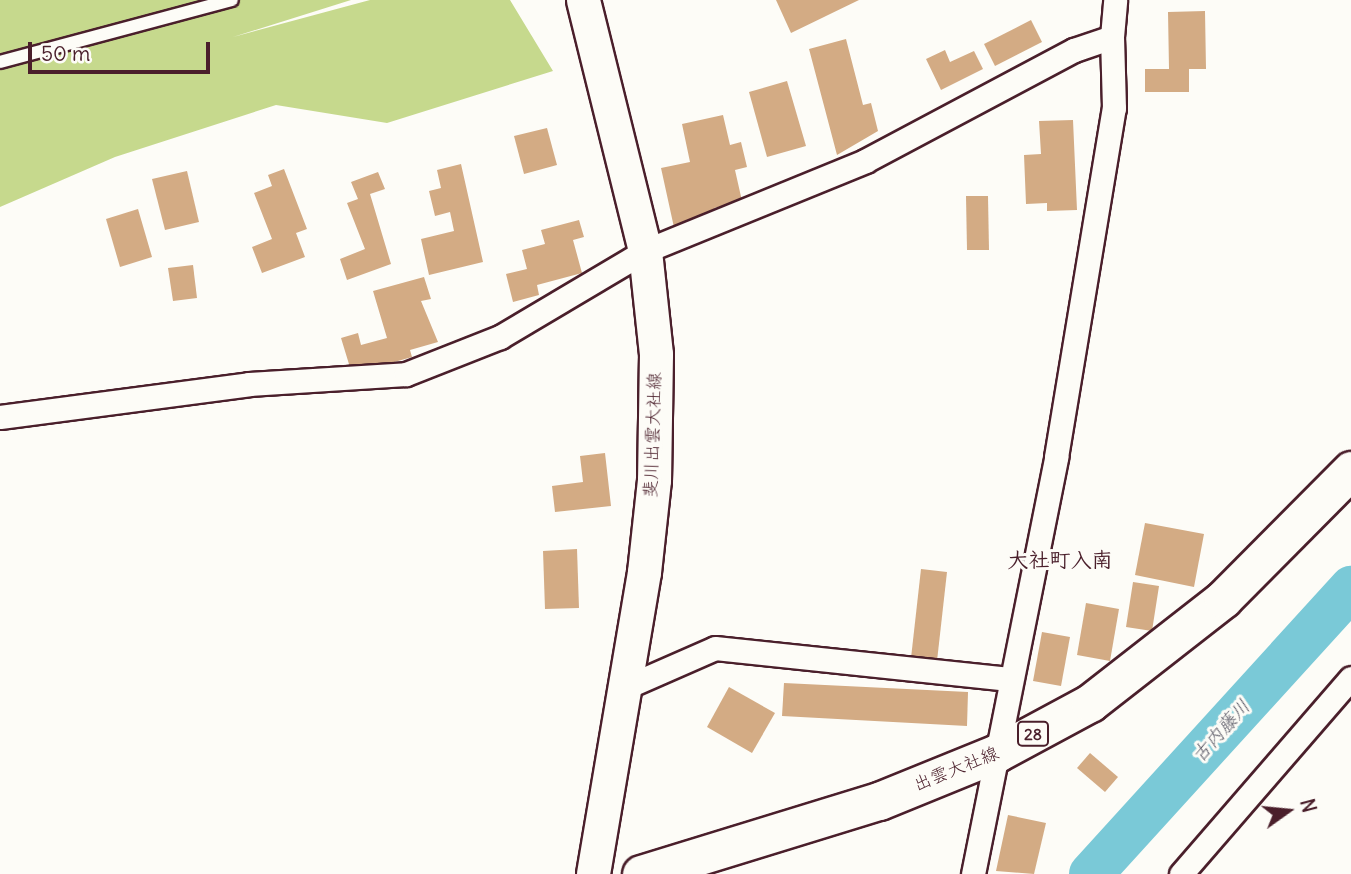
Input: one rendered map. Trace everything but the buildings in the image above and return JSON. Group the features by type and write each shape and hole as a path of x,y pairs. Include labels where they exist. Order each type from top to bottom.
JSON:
{"main road":[{"name":"斐川出雲大社線","path":"583,0 645,251 656,355 654,480 624,688 593,874"},
{"name":"出雲大社線","path":"641,874 879,801 997,753 1090,703 1223,598 1351,470"}],"street":[{"path":"973,874 1009,679 1056,457 1112,121 1115,0"},
{"path":"0,417 249,384 406,374 500,337 645,251 865,161 1074,50 1112,37"},
{"path":"624,688 715,648 1009,679"},
{"path":"1181,874 1351,678"}],"lane":[{"path":"0,62 232,0"}],"green space":[{"path":"0,0 351,0 233,37 370,0 510,0 553,71 387,123 276,105 115,157 0,207"}],"waterway":[{"name":"古内藤川","path":"1091,874 1351,588"}],"district":[{"name":"大社町入南","path":"1060,560"}]}
